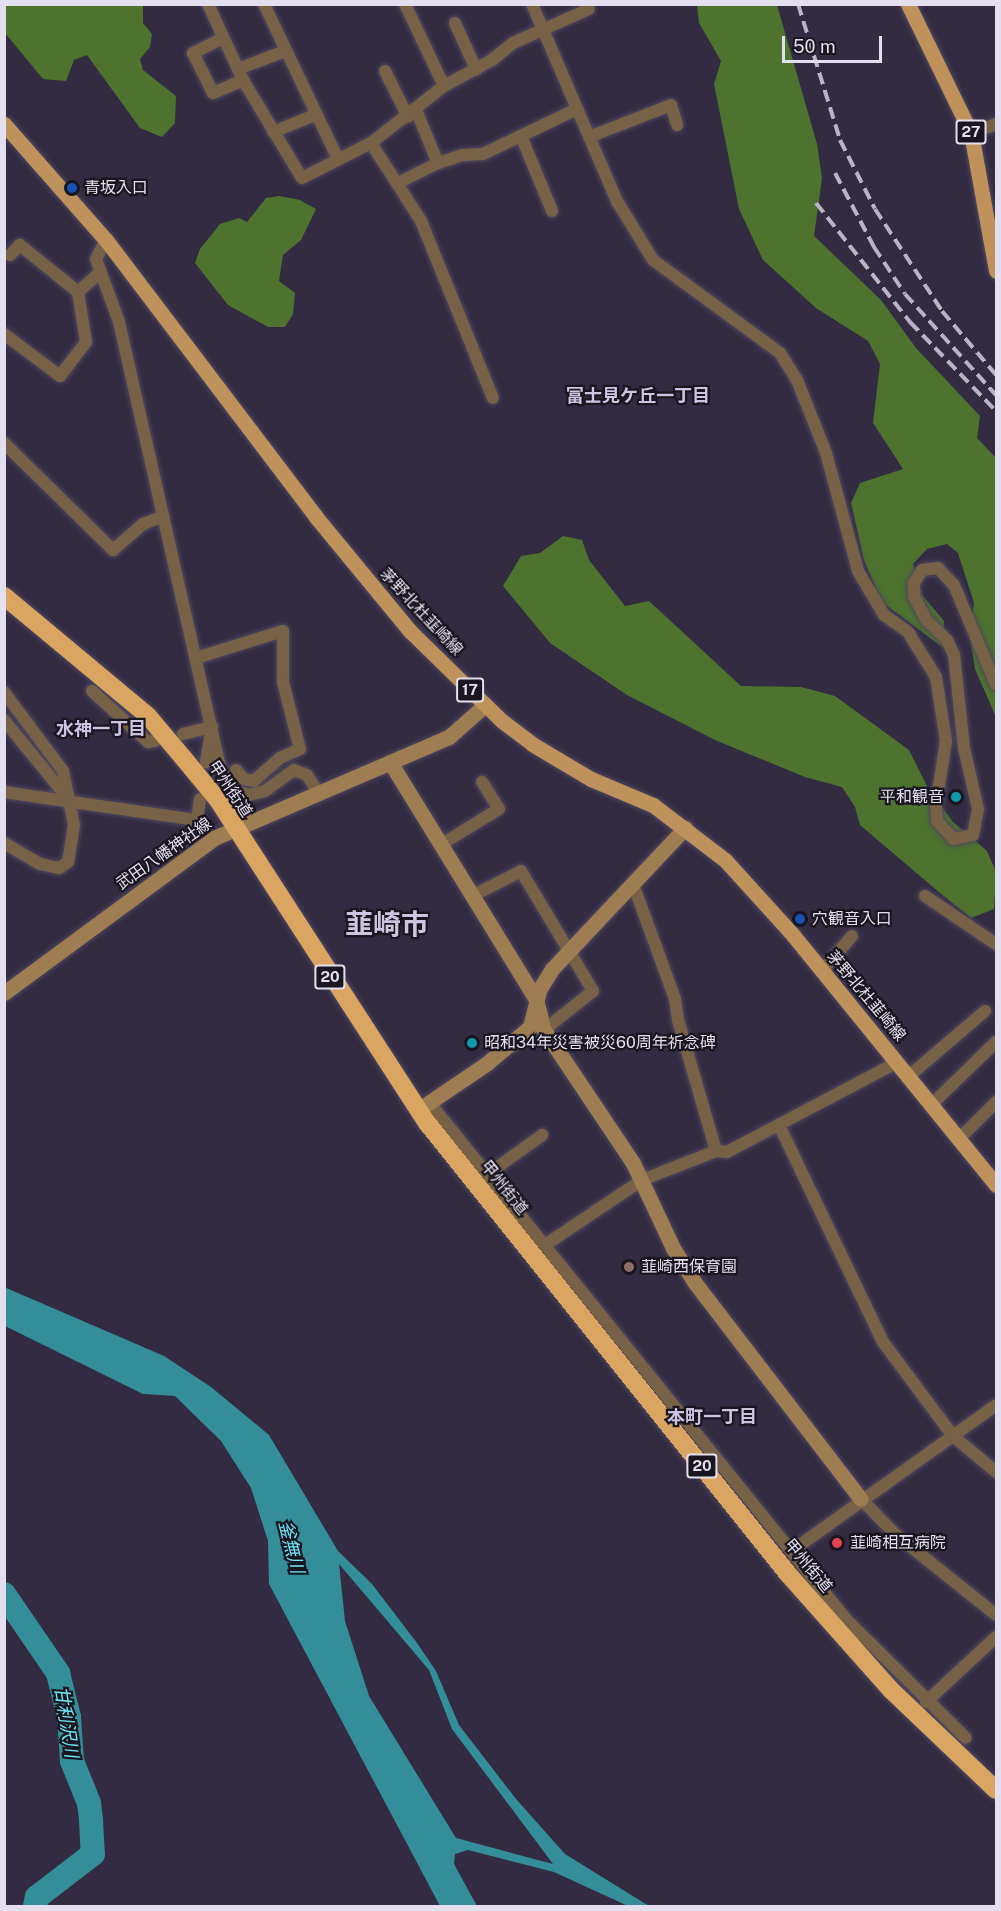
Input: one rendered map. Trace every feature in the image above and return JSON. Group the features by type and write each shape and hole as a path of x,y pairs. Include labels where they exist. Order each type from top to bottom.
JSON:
{"highway":[{"name":"甲州街道","path":"4,596 148,716 218,800 234,830 424,1106 788,1574 891,1690 996,1790"}],"main road":[{"name":"27","path":"908,4 971,133 996,271"},
{"name":"茅野北杜韮崎線","path":"4,124 106,240 357,570 410,631 485,705 532,744 591,779 653,805 725,860 822,970 996,1185"}],"street":[{"path":"208,4 240,75 302,178 371,143 444,86 476,69 542,27 589,9"},
{"path":"264,4 338,159"},
{"path":"405,4 444,86"},
{"path":"532,4 617,201 653,260 780,353 797,380 820,434 858,571 884,615 908,632 936,677 942,696 946,741 936,805 937,821 953,839 973,835 979,819 964,748 954,655 947,640 927,621 914,597 914,583 922,570 938,568 954,585 996,685"},
{"path":"455,23 476,69"},
{"path":"223,38 193,53 213,93 240,75 285,51"},
{"path":"385,70 412,113 438,163"},
{"path":"589,136 671,105 677,125"},
{"path":"400,182 438,163 463,155 483,154 577,109"},
{"path":"273,132 315,115"},
{"path":"971,133 996,124"},
{"path":"521,136 552,211"},
{"path":"371,143 400,182 421,221 493,398"},
{"path":"106,240 96,259 119,322 220,768 232,790 249,795 265,791 268,780 280,758 300,749 283,681 283,631 196,658"},
{"path":"4,334 60,376 86,342 78,292 20,245 10,255"},
{"path":"78,292 100,272"},
{"path":"4,443 113,550 143,524 164,516"},
{"path":"92,691 148,742 155,741"},
{"path":"4,692 63,771 74,825 68,862 59,868 40,864 4,843"},
{"name":"武田八幡神社線","path":"4,993 214,838 449,737 485,705"},
{"path":"4,720 70,802"},
{"path":"183,734 212,727"},
{"path":"206,762 212,727"},
{"path":"390,762 536,999 544,1030 642,1180 695,1283 861,1499 895,1534 996,1615"},
{"path":"236,770 244,779 254,781 268,780 294,770 307,774 318,792"},
{"path":"442,844 499,809 482,782"},
{"path":"4,792 197,820 200,799"},
{"path":"686,828 567,950 536,999 530,1026 486,1064 424,1106 488,1174 793,1550 844,1618 926,1702 966,1738"},
{"path":"472,896 521,871 593,991 544,1030"},
{"path":"633,884 675,999 678,1020 716,1151"},
{"path":"925,896 996,944"},
{"path":"822,970 852,936"},
{"path":"909,1076 986,1011"},
{"path":"931,1105 996,1042"},
{"path":"545,1245 642,1180 716,1151 727,1152 898,1062"},
{"path":"958,1140 996,1102"},
{"path":"779,1125 868,1317 953,1436 996,1472"},
{"path":"488,1174 542,1135"},
{"path":"793,1550 861,1499 996,1405"},
{"path":"926,1702 996,1636"}],"shaded area":[{"path":"4,5 143,5 143,23 152,34 150,47 140,59 143,70 176,96 175,123 162,137 140,128 87,55 74,60 66,81 43,79 5,33"},
{"path":"697,5 777,5 817,144 822,178 814,236 881,300 916,348 980,416 977,438 996,458 996,717 975,669 970,636 974,603 958,553 947,544 927,549 913,564 923,596 944,621 945,649 882,602 864,560 851,503 860,483 903,469 873,423 880,364 868,341 816,308 763,260 739,209 714,84 721,61 699,23"},
{"path":"279,196 300,200 316,209 301,240 283,255 279,281 295,293 293,314 285,327 268,327 228,305 195,263 200,249 220,224 239,218 247,222 266,198"},
{"path":"563,536 582,540 589,560 625,606 649,601 741,686 801,687 835,696 909,750 927,786 952,821 987,851 996,872 994,909 971,918 860,825 855,807 842,787 805,777 715,740 627,695 550,643 503,586 521,556 540,553"}],"water":[{"name":"釜無川","path":"4,1287 164,1356 211,1387 269,1435 338,1551 372,1584 417,1643 436,1671 459,1725 516,1799 565,1854 649,1906 628,1906 554,1872 468,1850 455,1854 454,1864 477,1906 440,1906 269,1584 268,1541 251,1488 221,1441 175,1396 143,1394 5,1326","holes":["339,1564 429,1670 452,1729 553,1864 456,1838 369,1696 345,1621"]}],"waterway":[{"name":"甘利沢川","path":"4,1594 58,1673 69,1717 72,1761 89,1803 91,1820 93,1854 37,1897 35,1906"}],"railway":[{"path":"798,4 840,140 875,209 942,311 996,375"},
{"path":"835,173 874,247 905,294 996,395"},
{"path":"816,203 910,322 996,411"}],"place":[{"name":"青坂入口","path":"72,188"},
{"name":"平和観音","path":"956,797"},
{"name":"穴観音入口","path":"800,919"},
{"name":"昭和34年災害被災60周年祈念碑","path":"472,1043"},
{"name":"韮崎西保育園","path":"629,1267"},
{"name":"韮崎相互病院","path":"837,1543"}],"district":[{"name":"富士見ケ丘一丁目","path":"638,396"},
{"name":"水神一丁目","path":"101,729"},
{"name":"韮崎市","path":"387,924"},
{"name":"本町一丁目","path":"712,1417"}]}
